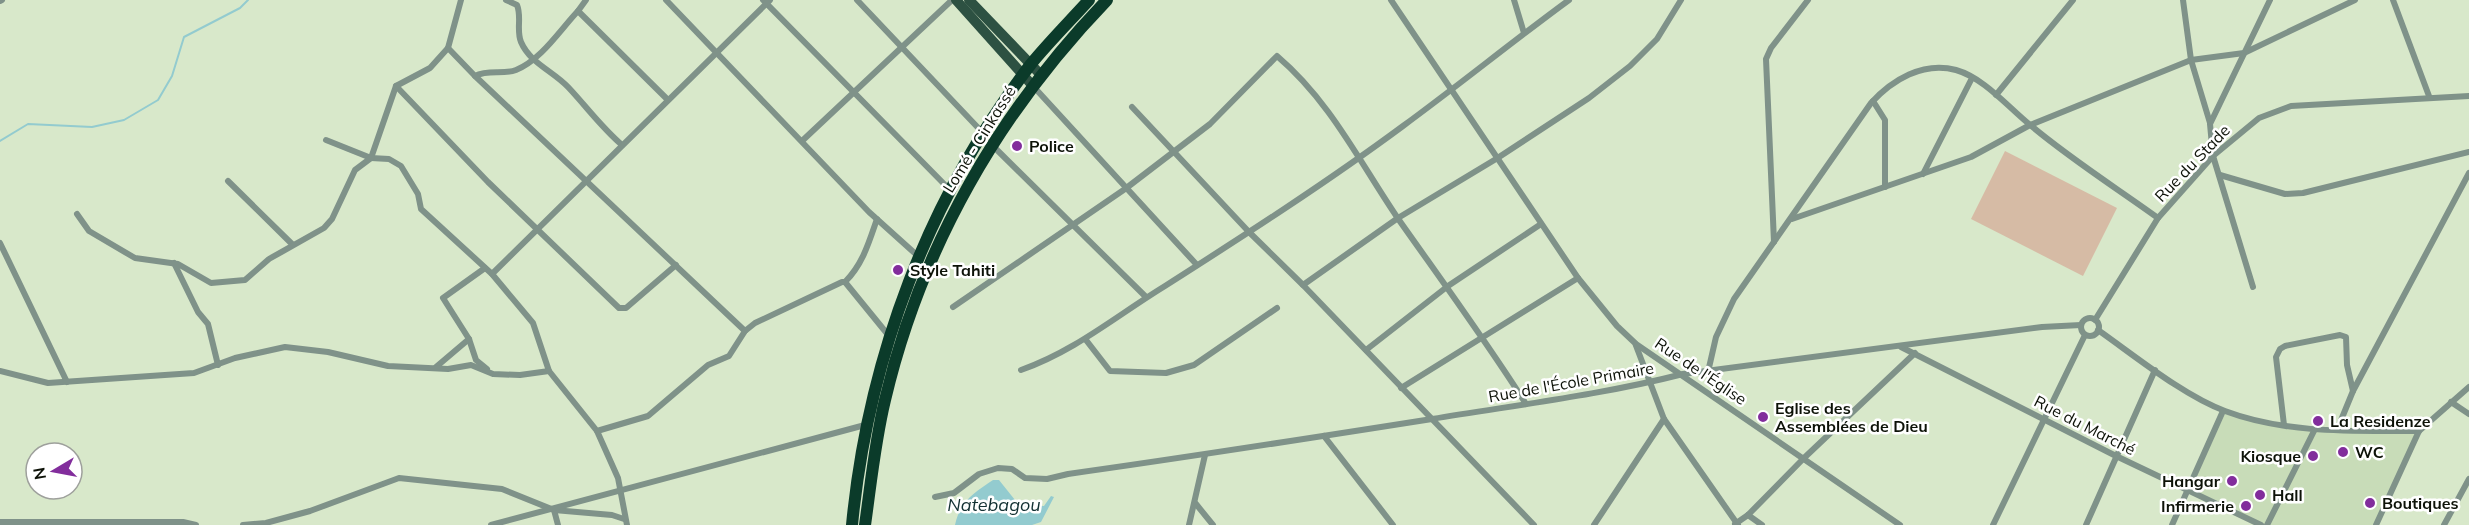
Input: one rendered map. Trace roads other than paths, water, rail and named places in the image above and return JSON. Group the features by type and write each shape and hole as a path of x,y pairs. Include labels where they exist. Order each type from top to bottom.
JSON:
{"highway":[{"name":"Lomé - Cinkassé","path":"865,525 885,400 936,248 969,180 1028,80 1031,64 1089,0"},
{"name":"Lomé - Cinkassé","path":"852,525 865,425 890,337 920,257 950,190 983,133 1028,80 1040,74 1107,0"}],"main road":[{"path":"954,0 1028,80"},
{"path":"969,0 1040,74"}],"street":[{"path":"77,214 89,231 135,258 174,262 211,283 245,280 269,258 324,228 332,219 355,170 370,158 396,86 430,68 448,48 461,0"},
{"path":"506,0 517,5 521,17 520,39 533,59 566,85 602,128 622,145"},
{"path":"475,76 483,72 513,71 533,59 586,0"},
{"path":"666,0 877,219 920,257"},
{"path":"857,0 983,133"},
{"path":"802,141 954,0"},
{"path":"1391,0 1578,278 1617,326 1635,343 1664,419 1736,524 1915,353"},
{"path":"1514,0 1524,33"},
{"path":"1021,370 1053,359 1086,340 1146,297 1361,157 1569,0"},
{"path":"1303,285 1398,218 1496,159 1582,103 1629,66 1657,39 1682,0"},
{"path":"1774,243 1766,59 1771,48 1808,0"},
{"path":"1996,95 2073,0"},
{"path":"2183,0 2191,60 2210,124 2213,156 2253,287"},
{"path":"2210,124 2270,0"},
{"path":"1791,219 1971,157 2030,125 2191,60 2244,53 2355,0"},
{"path":"2393,0 2429,96"},
{"path":"492,274 668,100 719,53 767,1 853,94 950,190"},
{"path":"578,11 668,100"},
{"path":"448,48 745,331"},
{"path":"953,307 1125,189 1173,152 1224,111 1277,57 1310,87 1361,157 1398,218 1483,336 1526,404"},
{"path":"1708,372 1716,337 1724,318 1774,243 1873,101 1896,80 1913,73 1946,68 1972,78 1996,95 2030,125 2158,218"},
{"path":"1923,174 1972,78"},
{"path":"1028,80 1125,189 1197,265"},
{"path":"396,86 429,118 439,133 621,309 627,308 676,265"},
{"name":"Rue du Stade","path":"2095,320 2158,218 2213,156 2246,126 2275,110 2305,105 2429,96 2469,96"},
{"path":"1873,101 1885,120 1885,187"},
{"path":"1132,107 1249,232 1534,525"},
{"path":"326,140 370,158 389,159 401,166 417,194 421,209 492,274 533,323 549,371 565,388 597,431 615,468 626,522"},
{"path":"992,144 1146,297"},
{"path":"374,147 380,159"},
{"path":"2220,176 2277,193 2303,193 2469,152"},
{"path":"2337,430 2353,391 2469,173"},
{"path":"228,181 292,244"},
{"path":"597,431 634,423 648,416 708,365 729,356 745,331 755,322 845,282 855,273 868,248 877,219"},
{"path":"1366,350 1448,286 1541,224"},
{"path":"0,243 67,382"},
{"path":"174,262 198,312 208,324 218,365"},
{"path":"485,268 443,296 469,339 476,360 493,374"},
{"path":"1401,388 1578,278"},
{"path":"845,282 890,337"},
{"path":"1086,340 1110,371 1166,373 1194,365 1277,308"},
{"path":"1993,525 2046,420 2085,335 2081,326 2086,319 2095,320 2098,330 2155,370 2223,411 2284,425 2315,429 2419,431"},
{"name":"Rue de l'École Primaire","path":"935,497 954,493 980,474 998,468 1012,469 1025,478 1047,479 1526,404 1651,382 1683,374 2042,327 2081,326"},
{"path":"2085,335 2094,335 2098,330"},
{"path":"2284,425 2277,357 2280,349 2285,346 2340,334 2346,337 2347,364 2353,391"},
{"path":"436,367 469,339"},
{"name":"Rue de l'Église","path":"1635,343 1900,525"},
{"name":"Rue du Marché","path":"1899,346 2115,456 2261,525"},
{"path":"0,371 27,380 67,382 194,373 235,358 285,347 328,352 388,366 448,369 471,365 493,374 526,375 549,371"},
{"path":"2086,525 2155,370"},
{"path":"2376,525 2419,431 2469,387"},
{"path":"2451,402 2469,414"},
{"path":"2172,525 2189,492 2223,411"},
{"path":"1594,525 1664,419"},
{"path":"490,525 865,425"},
{"path":"2267,525 2315,429"},
{"path":"1324,436 1393,525"},
{"path":"1189,525 1196,504 1205,455"},
{"path":"243,525 266,523 299,514 399,478 502,489 552,509 612,515 626,522"},
{"path":"2444,525 2469,479"},
{"path":"1196,504 1213,525"},
{"path":"552,509 558,525"},
{"path":"1748,515 1762,525"},
{"path":"0,522 183,522 196,525"}],"water":[{"name":"Natebagou","path":"993,480 999,480 1019,505 1044,506 1051,496 1054,497 1041,522 1032,525 955,525 964,504"}],"waterway":[{"path":"0,141 28,124 92,127 124,120 158,100 172,76 184,37 240,8 248,0"}],"place":[{"name":"Police","path":"1017,146"},
{"name":"Style Tahiti","path":"898,270"},
{"name":"Eglise des Assemblées de Dieu","path":"1763,417"},
{"name":"La Residenze","path":"2318,421"},
{"name":"WC","path":"2343,452"},
{"name":"Kiosque","path":"2313,456"},
{"name":"Hangar","path":"2232,481"},
{"name":"Hall","path":"2260,495"},
{"name":"Boutiques","path":"2370,503"},
{"name":"Infirmerie","path":"2246,506"}]}
